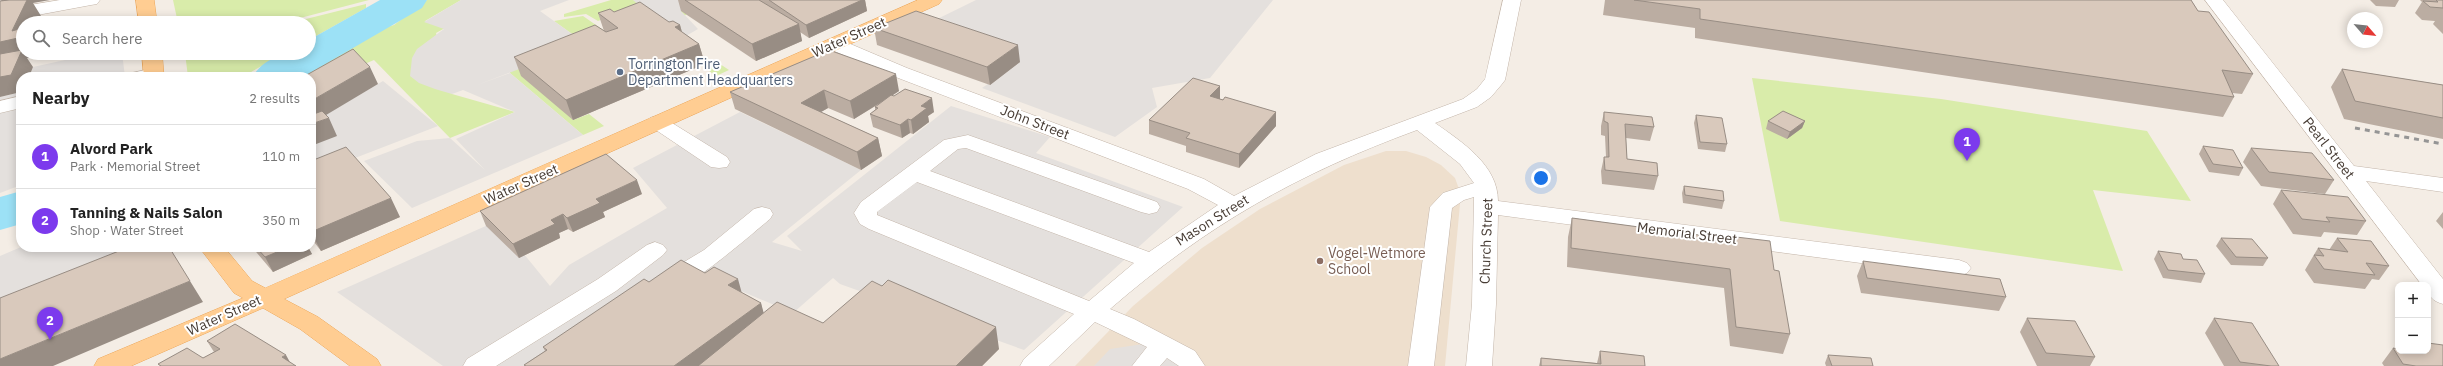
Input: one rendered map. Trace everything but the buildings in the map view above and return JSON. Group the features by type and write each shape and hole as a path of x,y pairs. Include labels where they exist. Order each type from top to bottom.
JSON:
{"main road":[{"path":"145,0 147,16"},
{"name":"Water Street","path":"107,366 933,0"},
{"path":"150,72 151,60"},
{"path":"215,252 243,287 309,323 368,366"}],"street":[{"path":"0,16 91,0"},
{"path":"1420,122 1470,103 1484,93 1495,80 1512,0"},
{"name":"Pearl Street","path":"2214,0 2443,296"},
{"name":"John Street","path":"834,44 900,72 1196,184 1234,205"},
{"path":"0,107 16,103"},
{"path":"658,122 719,162"},
{"name":"Church Street","path":"1420,122 1469,160 1482,174 1487,198 1484,304 1479,366"},
{"name":"Mason Street","path":"1033,366 1089,312 1151,261 1168,248 1234,205 1309,166 1420,122"},
{"path":"1149,207 968,141 951,144 869,207 865,213 868,219 1089,312 1125,325 1186,358 1192,366"},
{"path":"914,172 1151,261"},
{"path":"2348,172 2443,185"},
{"name":"Memorial Street","path":"1421,366 1442,207 1446,200 1455,194 1959,268"},
{"path":"646,297 712,255 762,214"},
{"path":"476,366 607,285 655,250"},
{"path":"1145,366 1164,345"}],"shaded area":[{"path":"461,0 569,0 540,11 586,44 477,85 510,73 583,135 412,208 364,161 417,141 450,138 485,170 456,139 515,112 463,90 452,94 435,89 419,83 410,76 412,58 417,49 444,29 424,22"},
{"path":"633,0 696,0 681,11 698,29 679,40"},
{"path":"976,0 1273,0 1210,78 1152,88 1157,107 1115,137 982,88 1020,62 919,28"},
{"path":"65,60 123,60 124,72 31,72 33,67"},
{"path":"383,81 438,126 316,173 316,135 325,115"},
{"path":"16,93 16,187 0,193 0,97"},
{"path":"951,106 1050,137 1036,153 1183,207 1024,350 840,284 833,278 793,313 701,274 543,366 443,366 337,292 497,221 550,286 569,265 667,208 633,168 740,112 861,170 772,242 802,251 787,236"},
{"name":"Vogel-Wetmore School","path":"1386,151 1406,151 1426,157 1441,165 1455,178 1459,189 1460,204 1445,366 1075,366 1133,306 1202,248 1260,209 1344,165"},
{"path":"16,249 16,252 169,252 0,320 0,256"},
{"path":"1143,344 1199,366 1094,366 1110,349"}],"green space":[{"path":"173,0 369,0 308,16 176,16"},
{"path":"427,0 461,0 425,21 445,28 436,33 452,94 515,112 450,138 374,60 354,68 332,73 316,75 316,72 297,72 348,39 394,25"},
{"path":"611,0 696,0 686,15 654,27 618,13 598,21 586,14 564,17 564,14"},
{"path":"366,4 366,8 316,36 316,16"},
{"path":"583,16 606,32 586,44 554,21"},
{"path":"186,60 272,60 251,72 187,72"},
{"path":"714,60 729,70 716,76 701,65"},
{"path":"529,64 573,120 589,114 604,126 583,135 510,73 510,71"},
{"path":"1752,78 1941,99 2147,131 2191,201 2093,190 2123,271 1780,221"}],"waterway":[{"path":"316,52 408,0"},
{"path":"282,72 303,60"},
{"path":"0,215 16,208"}],"railway":[{"path":"2355,128 2443,144"}],"place":[{"name":"Torrington Fire Department Headquarters","path":"620,72"},
{"name":"Alvord Park","path":"1967,161"},
{"name":"Vogel-Wetmore School","path":"1320,261"},
{"name":"Tanning & Nails Salon","path":"50,340"}]}
